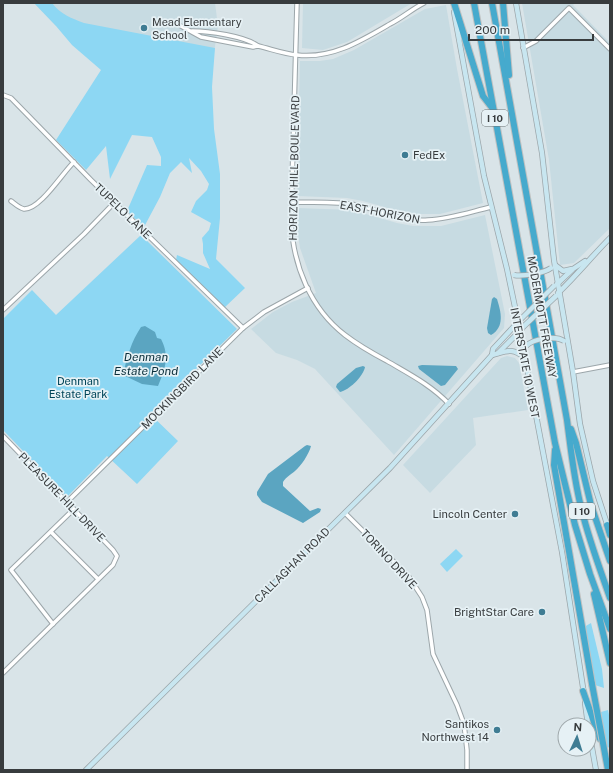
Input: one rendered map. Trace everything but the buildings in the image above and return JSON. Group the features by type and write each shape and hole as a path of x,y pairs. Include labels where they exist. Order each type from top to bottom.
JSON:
{"highway":[{"path":"453,3 483,96 494,110"},
{"name":"MCDERMOTT FREEWAY","path":"474,3 555,443 575,525 590,574 610,629"},
{"name":"MCDERMOTT FREEWAY","path":"492,3 567,420 574,474 581,510 610,598"},
{"path":"503,3 513,116"},
{"path":"567,420 576,443 591,506 610,561"},
{"path":"555,443 554,464 608,770"},
{"path":"607,525 610,534"},
{"path":"590,574 610,663"},
{"path":"583,691 610,766"}],"main road":[{"name":"INTERSTATE 10 WEST","path":"453,3 467,89 484,176 522,329 524,355 562,552 587,717"},
{"path":"516,3 544,166 555,262 556,284 569,346 580,424 586,454 607,525"},
{"name":"CALLAGHAN ROAD","path":"86,770 390,468 492,355 498,353 558,294 610,238"},
{"name":"CALLAGHAN ROAD","path":"492,355 493,349 556,284 573,269 590,258"},
{"path":"507,269 514,275 518,276 545,272 551,268 555,262"},
{"path":"555,262 558,268 563,270 573,269"},
{"path":"498,353 513,350 524,355 526,346 533,342 553,338 561,339 569,346"},
{"path":"594,757 596,770"}],"street":[{"name":"HORIZON HILL BOULEVARD","path":"297,3 292,202 293,243 300,270 308,288 323,314 344,335 424,382 449,404"},
{"path":"181,26 200,37 253,47 258,46 296,55 315,55 333,52 392,24 424,3"},
{"path":"523,48 536,41 569,8 610,49"},
{"path":"190,31 215,34 253,42 258,46"},
{"path":"214,40 215,34"},
{"name":"TUPELO LANE","path":"3,95 10,98 114,203 243,328"},
{"path":"11,201 26,209 32,207 57,184 64,172 74,162"},
{"name":"EAST HORIZON","path":"292,202 355,205 396,217 422,220 444,219 491,207"},
{"path":"3,310 84,234 114,203"},
{"name":"MOCKINGBIRD LANE","path":"67,502 243,328 264,312 308,288"},
{"path":"573,372 610,365"},
{"name":"PLEASURE HILL DRIVE","path":"3,436 114,550 117,556 116,560 98,579"},
{"path":"53,624 11,570 74,509"},
{"name":"TORINO DRIVE","path":"345,513 409,577 422,597 427,610 433,654 457,705 464,724 468,770"},
{"path":"3,674 98,579 51,532"}],"shaded area":[{"name":"Mead Elementary School","path":"34,3 215,3 218,26 214,53 56,26"},
{"path":"303,3 412,3 347,42 323,50 302,48"},
{"path":"522,3 575,3 573,5 610,43 610,228 574,263 560,265 549,160"},
{"path":"446,5 483,203 440,214 419,214 395,210 347,198 297,196 300,61 320,61 333,59 354,50 425,9"},
{"path":"297,208 352,210 413,226 441,226 485,215 505,314 504,328 394,455 315,369 297,360 276,353 251,329 273,312 292,302 316,293 300,248 296,220"},
{"path":"507,356 515,358 519,363 528,410 473,418 476,445 430,493 403,465 501,358"}],"green space":[{"path":"34,3 52,3 62,13 84,23 215,48 212,87 214,129 220,174 220,218 216,259 245,288 224,308 176,260 177,255 210,269 203,253 202,238 209,230 211,223 191,212 196,201 207,190 209,184 201,171 189,158 192,173 181,162 170,173 160,197 144,227 127,211 147,165 161,166 161,157 152,137 132,135 110,179 106,146 86,170 56,140 101,70 72,45"},
{"name":"Denman Estate Park","path":"141,235 237,329 150,414 178,441 137,484 107,456 67,497 3,430 3,319 32,290 56,315"},
{"path":"456,549 463,556 447,572 440,564"},
{"path":"591,623 602,669 604,688 595,685 584,627"},
{"path":"608,710 610,720 610,748 605,746 601,712"}],"water":[{"path":"494,297 497,299 501,319 498,328 491,335 488,333 487,328 492,299"},
{"name":"Denman Estate Pond","path":"145,326 155,332 157,338 161,339 164,345 166,363 158,386 142,384 123,375 132,344 141,327"},
{"path":"363,366 365,367 364,371 359,379 347,389 340,392 336,387 337,384 356,368"},
{"path":"418,366 456,366 458,369 445,385 441,386 419,369"},
{"path":"307,445 311,446 304,460 283,482 283,486 310,511 318,508 321,509 320,512 303,523 262,502 257,495 257,492 268,474"}],"place":[{"name":"Mead Elementary School","path":"144,28"},
{"name":"FedEx","path":"405,155"},
{"name":"Lincoln Center","path":"515,514"},
{"name":"BrightStar Care","path":"542,612"},
{"name":"Santikos Northwest 14","path":"497,730"}]}
